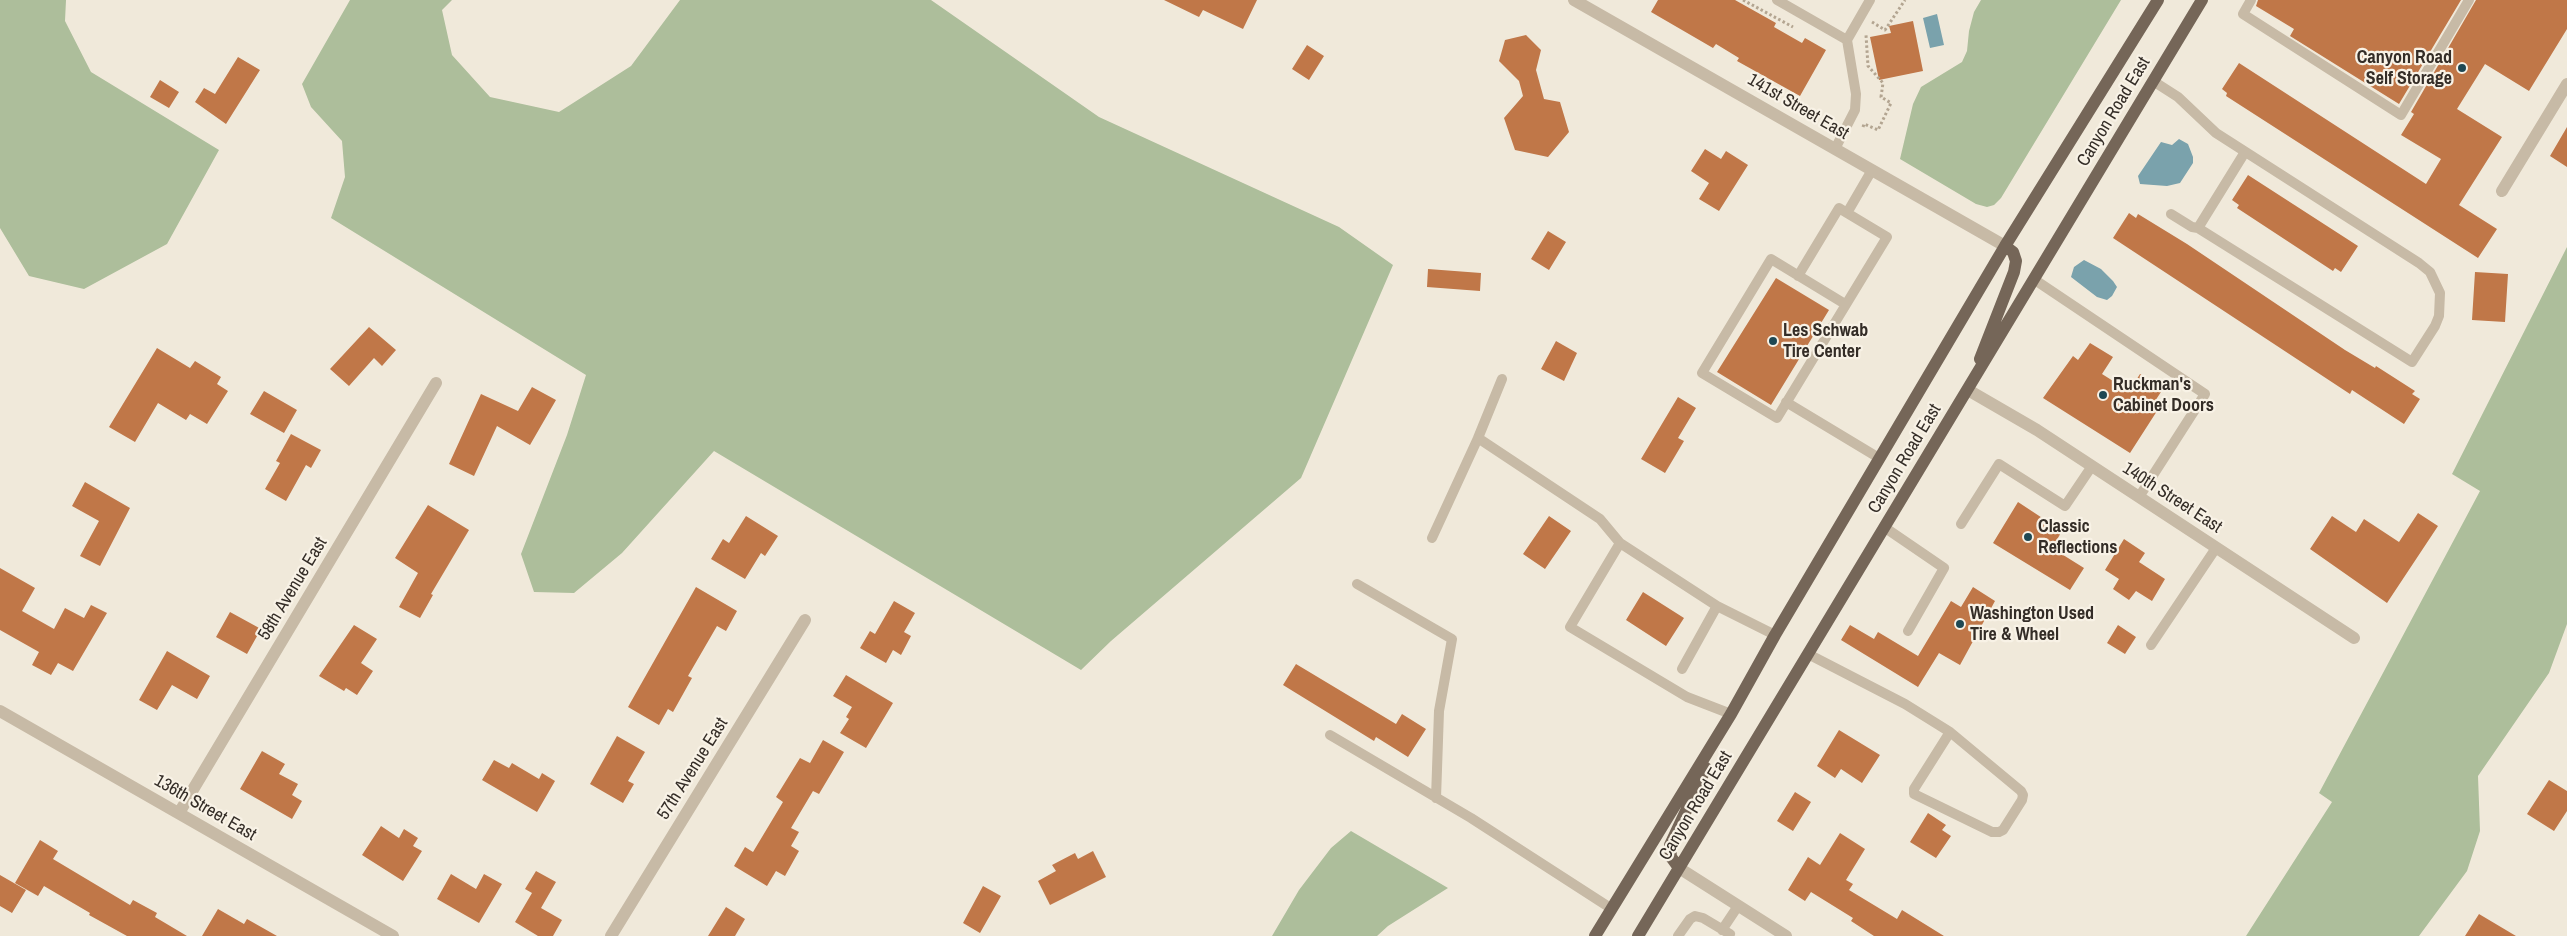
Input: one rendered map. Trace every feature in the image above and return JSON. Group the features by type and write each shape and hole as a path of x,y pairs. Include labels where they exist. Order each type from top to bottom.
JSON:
{"main road":[{"name":"Canyon Road East","path":"1595,936 1731,714 1775,635 2005,246 2158,0"},
{"name":"Canyon Road East","path":"1638,936 2202,0"},
{"path":"1968,390 2014,272 2016,261 2013,252 2005,246"},
{"path":"1679,868 1671,858 1670,845 1731,714"}],"street":[{"name":"141st Street East","path":"1574,0 2005,246"},
{"path":"2502,191 2567,84"},
{"name":"58th Avenue East","path":"179,813 436,383"},
{"name":"140th Street East","path":"1968,390 2037,430 2354,638"},
{"name":"57th Avenue East","path":"611,936 805,620"},
{"name":"136th Street East","path":"0,711 393,936"},
{"path":"1679,868 1786,936"}],"lane":[{"path":"1777,0 1847,40"},
{"path":"1835,149 1854,110 1856,94 1847,40 1870,0"},
{"path":"2251,0 2243,14 2401,115 2469,0"},
{"path":"2153,80 2178,97 2216,133 2430,272 2440,293 2440,304 2435,326 2412,362 2198,228 2192,227 2171,214"},
{"path":"2198,228 2245,152"},
{"path":"1847,213 1872,170"},
{"path":"1798,276 1839,208 1887,237 1777,418 1702,373 1771,259 1798,276 1845,304"},
{"path":"2035,280 2205,394 2139,497"},
{"path":"1432,538 1478,438 1502,378"},
{"path":"1786,402 1879,458"},
{"path":"1478,438 1600,519 1620,543 1717,606 1775,635"},
{"path":"1961,524 1999,464 2065,506 2092,466"},
{"path":"1884,528 1944,568 1908,631"},
{"path":"1620,543 1570,627 1686,697 1731,714"},
{"path":"2151,645 2216,548"},
{"path":"1357,584 1452,639 1439,711 1436,798"},
{"path":"1682,669 1717,606"},
{"path":"1808,654 1905,704 1950,732 2023,796 2003,830 1992,832 1914,794 1914,789 1950,732"},
{"path":"1330,735 1436,798 1612,909"},
{"path":"1678,936 1690,919 1695,916 1703,918 1726,933 1738,906"}],"path":[{"path":"1861,130 1864,124 1878,130 1891,103 1881,97 1882,83 1868,66 1866,33 1872,22 1885,30 1905,0"}],"green space":[{"path":"0,0 66,0 65,21 91,72 219,150 167,244 84,289 29,276 0,228"},
{"path":"350,0 452,0 442,10 452,55 490,97 559,112 631,66 680,0 931,0 1099,117 1339,227 1393,265 1301,478 1111,641 1081,670 714,451 622,553 574,593 534,592 521,554 567,435 586,375 331,218 345,177 342,141 311,107 302,84"},
{"path":"1981,0 2121,0 2001,198 1994,205 1987,207 1976,204 1900,159 1913,104 1921,87 1962,62 1967,51 1969,31 1974,12"},
{"path":"2567,247 2567,624 2549,673 2478,776 2480,831 2467,871 2419,936 2246,936 2332,802 2319,793 2480,491 2452,474"},
{"path":"1351,831 1448,888 1388,926 1377,936 1272,936 1299,890 1331,848"}],"water":[{"path":"1937,14 1944,45 1930,48 1923,18"},
{"path":"2179,139 2188,144 2193,157 2193,163 2180,183 2167,186 2140,184 2138,176 2161,142 2172,145"},
{"path":"2084,260 2101,269 2117,287 2112,296 2107,300 2097,297 2071,277 2074,267"}],"building":[{"path":"1164,0 1257,0 1243,29 1203,10 1199,17"},
{"path":"1658,0 1735,0 1776,23 1774,27 1802,43 1805,38 1826,50 1800,96 1737,61 1739,58 1716,44 1713,48 1651,12"},
{"path":"2258,0 2461,0 2399,104 2290,36 2294,29 2256,6"},
{"path":"2476,0 2567,0 2567,29 2529,91 2485,64 2457,109 2502,137 2459,205 2497,229 2478,258 2226,96 2227,93 2222,89 2239,63 2426,184 2441,159 2401,135 2414,114 2411,112"},
{"path":"1913,21 1923,71 1879,80 1870,37 1891,33 1889,26"},
{"path":"1526,35 1541,50 1536,70 1544,99 1560,102 1569,132 1548,157 1515,150 1504,118 1523,96 1519,81 1499,61 1505,40"},
{"path":"1307,45 1324,56 1309,80 1292,69"},
{"path":"238,57 260,70 226,124 195,102 204,88 215,94"},
{"path":"160,80 179,92 169,108 150,97"},
{"path":"2567,127 2567,167 2550,156"},
{"path":"1705,149 1721,159 1726,151 1748,165 1719,211 1699,199 1709,183 1691,171"},
{"path":"2248,175 2358,246 2341,272 2335,268 2333,271 2237,208 2239,205 2232,200"},
{"path":"2129,213 2136,218 2138,214 2187,244 2345,350 2375,368 2376,366 2415,391 2412,394 2420,399 2404,424 2352,390 2350,394 2113,238"},
{"path":"1548,231 1566,242 1549,270 1531,259"},
{"path":"1428,269 1481,273 1480,291 1427,287"},
{"path":"2475,272 2508,274 2505,322 2472,320"},
{"name":"Les Schwab Tire Center","path":"1776,278 1829,310 1771,405 1717,372"},
{"path":"369,327 396,350 382,366 374,358 349,386 330,369"},
{"path":"1556,341 1577,353 1564,381 1541,369"},
{"name":"Ruckman's Cabinet Doors","path":"2090,343 2113,357 2102,374 2129,391 2140,374 2163,389 2151,407 2157,411 2130,453 2043,398 2073,356 2078,360"},
{"path":"157,348 190,368 195,361 221,377 217,384 228,391 207,424 190,414 186,420 158,403 135,442 109,427"},
{"path":"532,387 556,400 530,445 497,426 474,476 449,464 481,394 518,411"},
{"path":"264,391 297,410 284,433 250,414"},
{"path":"1678,397 1696,408 1678,438 1684,441 1665,473 1641,459"},
{"path":"291,434 321,450 311,468 306,465 286,501 265,489 280,463 276,461"},
{"path":"85,482 130,508 100,566 80,556 99,521 72,506"},
{"name":"Classic Reflections","path":"2018,502 2062,531 2052,548 2084,568 2070,590 1993,543"},
{"path":"428,505 469,530 431,594 433,595 420,618 399,607 418,573 395,558"},
{"path":"2418,513 2438,526 2387,603 2310,549 2332,516 2356,532 2364,519 2399,542"},
{"path":"746,516 778,536 765,556 761,553 745,579 711,559 723,539 729,543"},
{"path":"1549,516 1571,531 1545,569 1523,554"},
{"path":"2124,539 2145,553 2139,562 2165,579 2152,601 2136,591 2129,600 2113,589 2119,579 2105,570"},
{"path":"0,568 35,588 22,611 54,629 65,608 84,618 91,605 107,613 73,671 58,663 51,675 32,665 39,652 0,630"},
{"path":"696,587 737,611 726,631 717,626 688,676 692,678 673,712 668,709 659,725 628,707"},
{"path":"1973,587 1995,601 1960,665 1939,653 1918,687 1841,640 1850,625 1874,639 1878,632 1918,656 1951,601 1961,607"},
{"path":"1643,592 1684,618 1666,646 1626,620"},
{"path":"894,601 915,613 904,632 911,636 901,655 893,650 886,663 860,648 870,631 875,634"},
{"path":"230,612 261,629 247,654 216,637"},
{"path":"354,625 377,639 361,663 373,671 357,695 346,688 344,691 319,676"},
{"path":"2118,625 2136,637 2125,654 2107,643"},
{"path":"167,651 210,676 197,699 172,685 157,710 139,700"},
{"path":"1296,664 1396,724 1402,714 1426,729 1408,757 1376,737 1374,741 1283,685"},
{"path":"846,675 893,703 866,748 840,733 849,719 846,717 852,707 833,696"},
{"path":"1839,730 1880,755 1862,783 1841,769 1835,778 1817,766"},
{"path":"617,736 645,752 628,781 634,784 623,803 590,784"},
{"path":"823,740 844,752 819,794 813,791 791,828 799,832 791,846 799,851 785,876 776,871 767,886 734,866 745,847 753,852 783,802 776,797 800,758 810,763"},
{"path":"262,751 285,764 279,774 298,784 292,795 302,801 292,819 240,789"},
{"path":"494,760 509,768 512,763 539,779 542,773 555,781 537,812 482,780"},
{"path":"2549,780 2567,791 2567,811 2554,831 2527,814"},
{"path":"1795,792 1811,802 1793,831 1777,821"},
{"path":"1928,813 1946,825 1942,830 1951,836 1936,858 1910,842"},
{"path":"381,826 399,838 404,829 418,838 413,846 422,851 403,881 362,855"},
{"path":"1840,833 1865,849 1846,880 1853,884 1849,890 1897,919 1902,910 1944,936 1874,936 1851,921 1853,918 1811,892 1805,901 1788,890 1808,857 1820,865"},
{"path":"40,840 58,851 53,859 130,905 133,900 157,913 155,917 187,936 127,936 89,915 90,913 44,886 38,896 15,883"},
{"path":"1093,851 1106,877 1050,905 1038,881 1056,871 1052,865 1075,853 1078,859"},
{"path":"536,871 556,882 541,908 562,920 553,936 538,936 515,922 532,893 525,889"},
{"path":"451,874 476,889 484,874 502,884 479,923 437,899"},
{"path":"0,875 26,890 12,913 0,906"},
{"path":"983,886 1001,896 980,933 963,923"},
{"path":"726,907 745,919 735,936 708,936"},
{"path":"218,909 244,924 247,919 277,936 202,936"},
{"path":"2479,914 2516,936 2465,936"}],"place":[{"name":"Canyon Road Self Storage","path":"2462,68"},
{"name":"Les Schwab Tire Center","path":"1773,341"},
{"name":"Ruckman's Cabinet Doors","path":"2103,395"},
{"name":"Classic Reflections","path":"2028,537"},
{"name":"Washington Used Tire & Wheel","path":"1960,624"}]}
